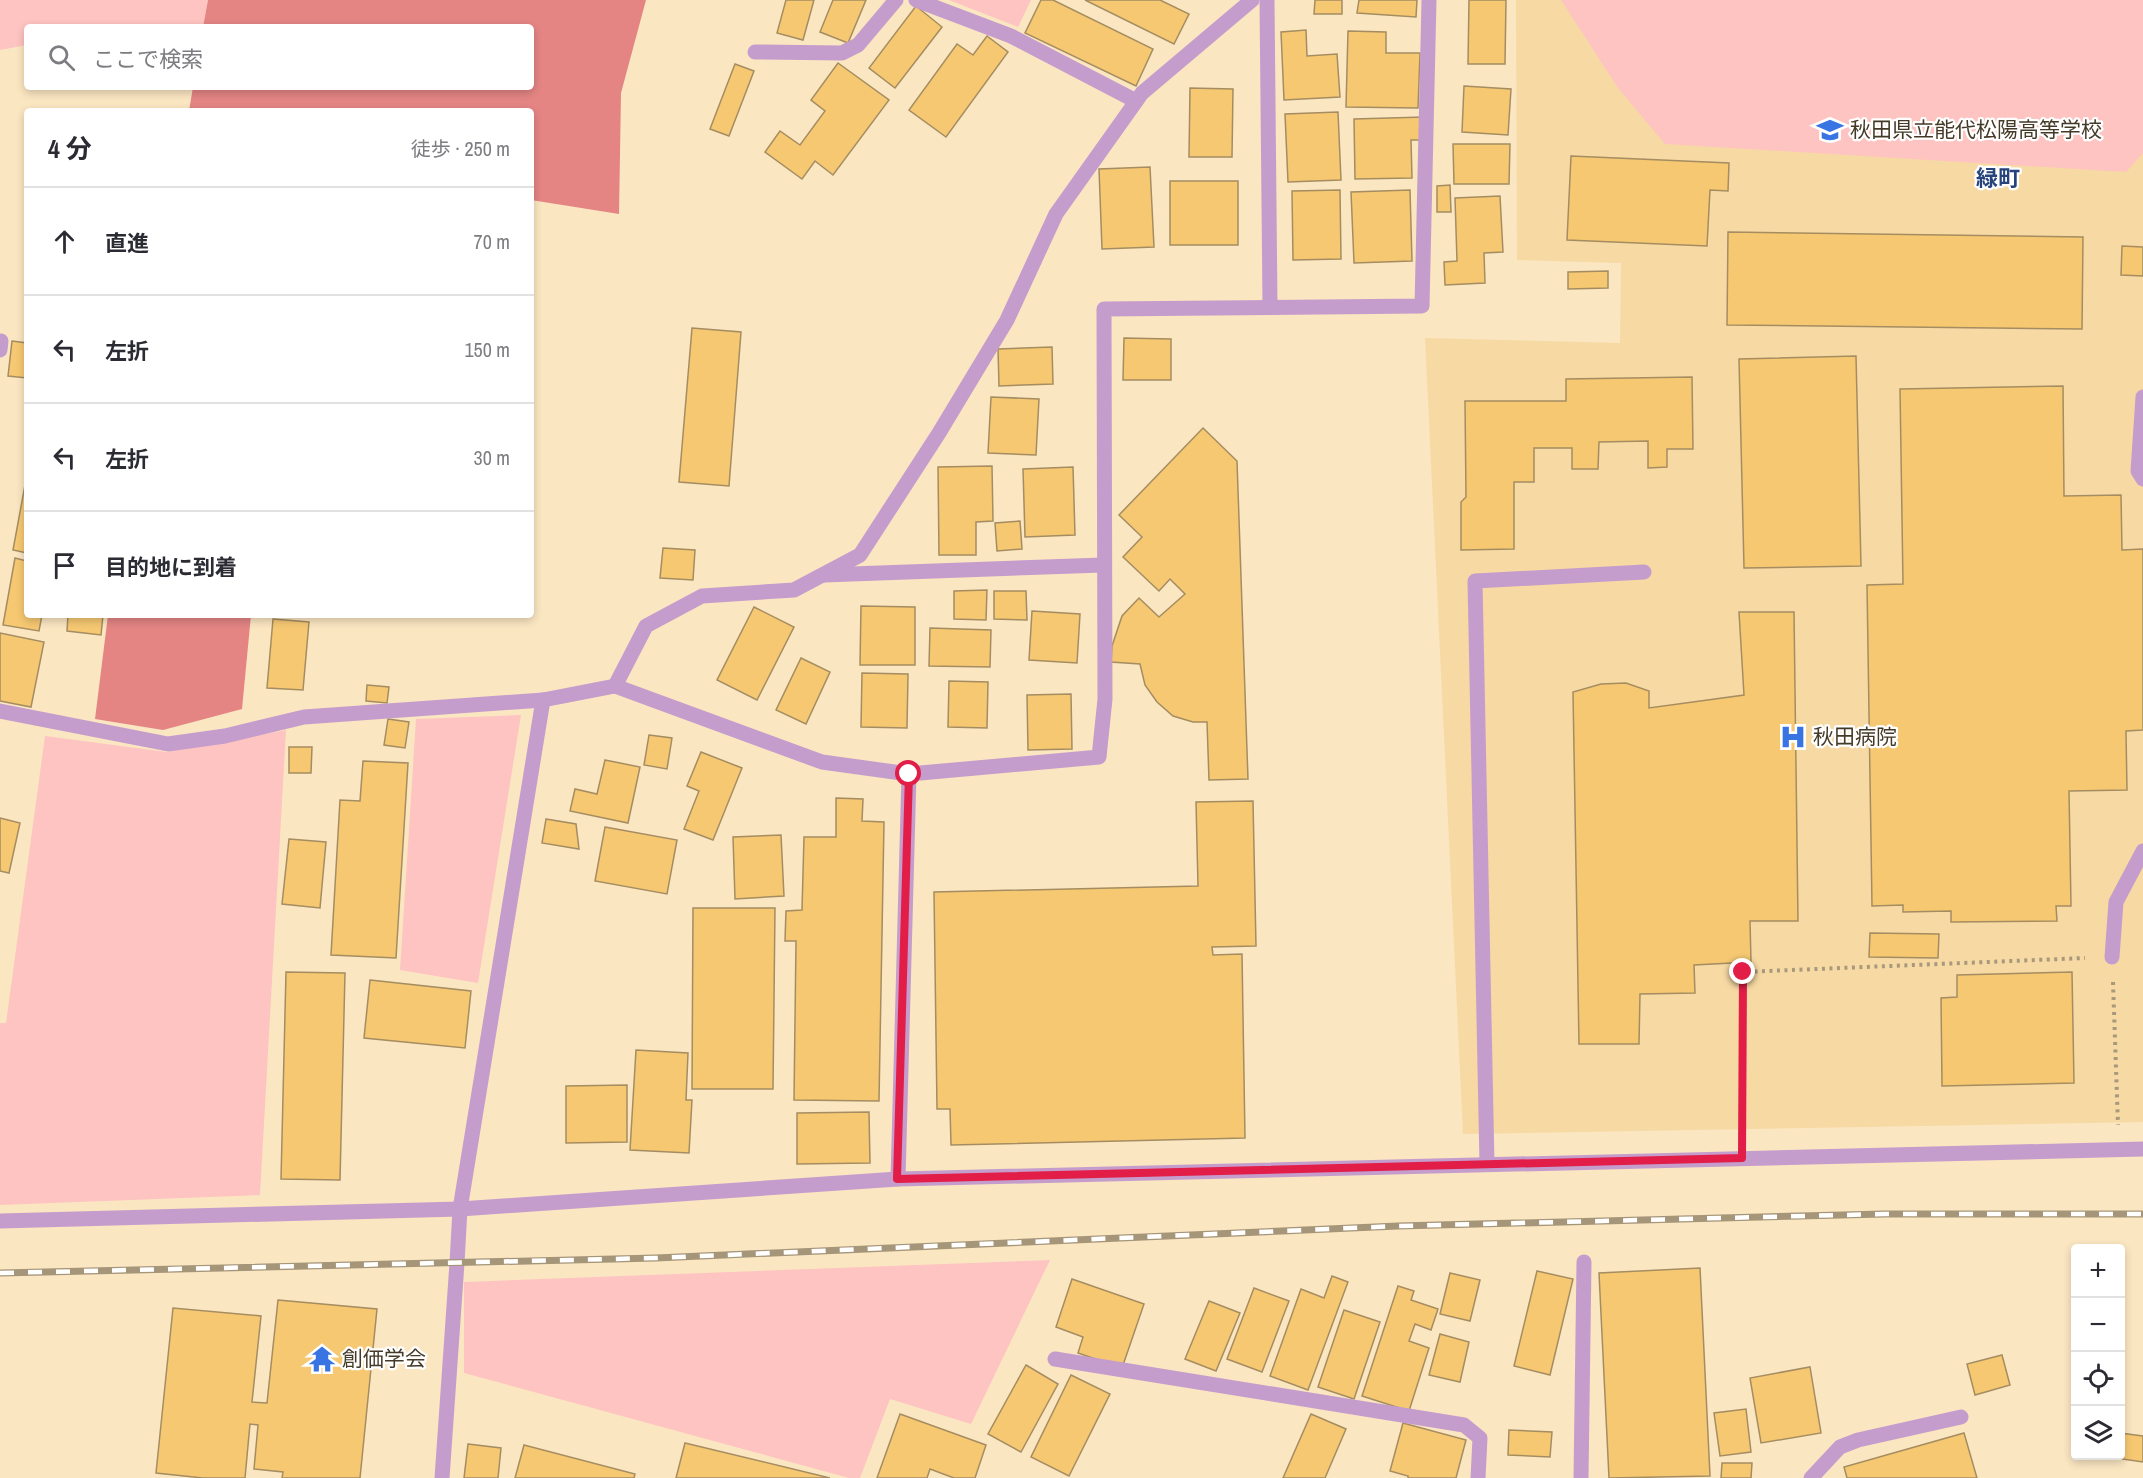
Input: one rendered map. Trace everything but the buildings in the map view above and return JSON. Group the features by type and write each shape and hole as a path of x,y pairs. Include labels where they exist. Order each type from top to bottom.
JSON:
{"street":[{"path":"755,52 842,53 858,45 896,0"},
{"path":"916,0 1011,36 1136,101"},
{"path":"615,686 646,626 702,596 794,590 860,555 939,433 1007,320 1056,214 1142,93 1252,0"},
{"path":"1267,0 1270,306"},
{"path":"0,711 168,744 225,736 304,717 543,700 615,686 822,762 909,774 1099,757 1105,699 1104,309 1422,306 1429,0"},
{"path":"2143,397 2138,471 2143,479"},
{"path":"824,574 1103,565"},
{"path":"1487,1164 1475,581 1644,572"},
{"path":"442,1478 460,1209 543,700"},
{"path":"897,1179 909,774"},
{"path":"2112,957 2116,902 2143,851"},
{"path":"0,1221 460,1209 897,1179 2143,1149"},
{"path":"1581,1478 1584,1262"},
{"path":"1055,1359 1464,1425 1480,1438 1478,1478"},
{"path":"1810,1478 1840,1447 1858,1440 1961,1418"}],"path":[{"path":"1742,1158 1743,972 2112,957 2119,1150"}],"shaded area":[{"path":"0,0 208,0 204,24 24,24 24,46 0,50"},
{"path":"208,0 646,0 621,93 619,214 534,200 534,108 190,108 192,90 534,90 534,24 204,24"},
{"path":"949,0 1031,0 1018,27"},
{"name":"秋田病院","path":"1516,0 2143,0 2143,1122 1463,1134 1425,338 1620,343 1621,263 1517,260"},
{"path":"1561,0 2143,0 2143,153 2126,172 1665,144 1618,88"},
{"path":"108,618 251,618 242,709 163,730 95,719"},
{"path":"521,715 478,983 400,970 416,719"},
{"path":"286,730 260,1195 0,1205 0,1023 6,1023 45,736 167,752"},
{"path":"1050,1260 971,1424 890,1399 860,1478 849,1478 464,1373 464,1282"}],"railway":[{"path":"0,1273 656,1258 1398,1226 1884,1214 2143,1214"}],"place":[{"name":"秋田県立能代松陽高等学校","path":"1830,130"},
{"name":"秋田病院","path":"1793,737"},
{"name":"創価学会","path":"322,1359"}],"district":[{"name":"緑町","path":"1998,178"}],"route":[{"path":"909,774 897,1179 1742,1158 1743,972"}]}
